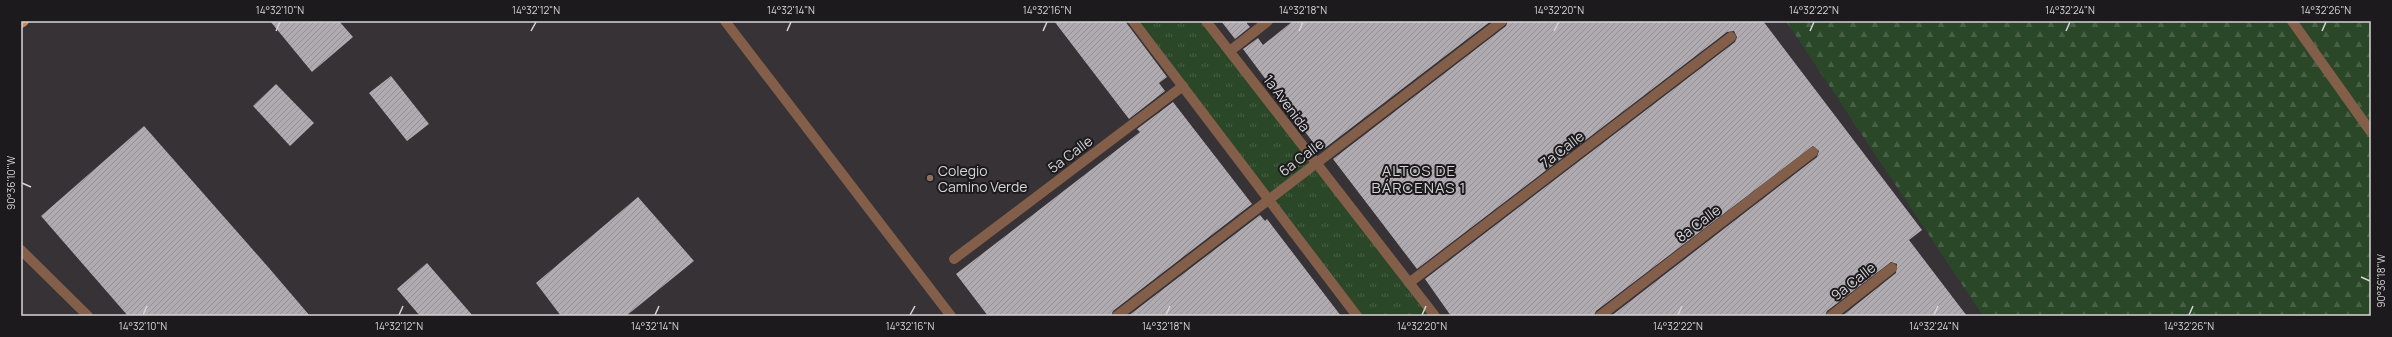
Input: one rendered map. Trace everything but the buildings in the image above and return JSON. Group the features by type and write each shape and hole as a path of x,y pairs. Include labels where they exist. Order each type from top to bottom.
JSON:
{"street":[{"path":"726,21 950,316"},
{"path":"1133,21 1357,316"},
{"name":"1a Avenida","path":"1206,21 1315,164 1434,316"},
{"path":"1230,51 1268,21"},
{"name":"6a Calle","path":"1117,316 1502,21"},
{"path":"2292,21 2371,132"},
{"name":"7a Calle","path":"1409,283 1731,37"},
{"name":"5a Calle","path":"954,259 1183,86"},
{"name":"8a Calle","path":"1600,316 1813,152"},
{"path":"21,250 88,316"},
{"name":"9a Calle","path":"1831,316 1892,268"}],"green space":[{"path":"1133,21 1206,21 1435,316 1357,316"},
{"path":"1786,21 2371,21 2371,316 1983,316"}],"place":[{"name":"Colegio Camino Verde","path":"930,178"}],"district":[{"name":"ALTOS DE BÁRCENAS 1","path":"1419,178"}]}
